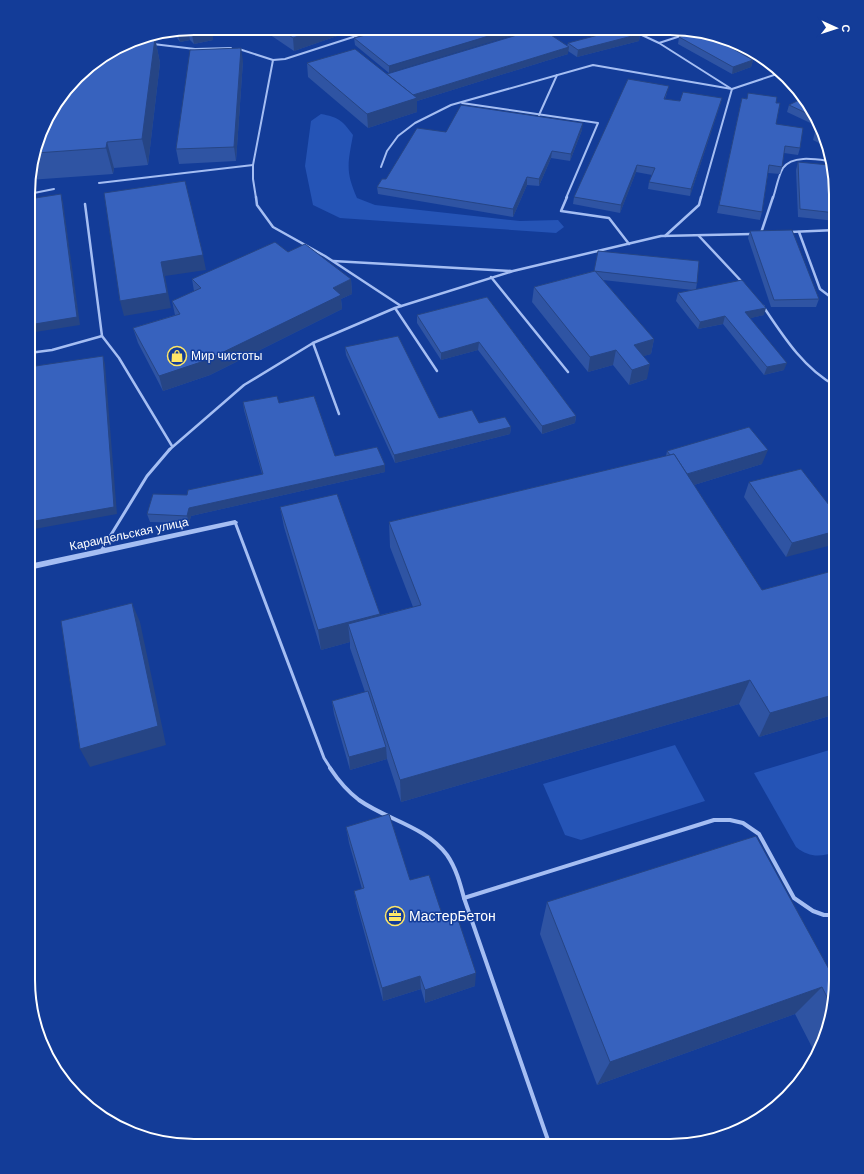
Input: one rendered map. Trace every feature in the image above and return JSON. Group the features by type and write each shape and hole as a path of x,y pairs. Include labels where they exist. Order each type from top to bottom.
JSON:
{"street":[{"name":"Караидельская улица","path":"35,566 235,522"}],"lane":[{"path":"152,44 195,49 221,48 243,50 272,60 285,59 357,35"},
{"path":"642,35 659,43 732,89"},
{"path":"659,43 682,35"},
{"path":"272,60 253,165 253,179 257,205 274,226 332,261 401,306"},
{"path":"381,167 387,151 398,136 415,123 451,105 593,65 732,89 775,75"},
{"path":"539,115 558,75"},
{"path":"665,236 699,206 732,89"},
{"path":"460,103 598,124 561,211 609,218 629,244"},
{"path":"768,233 761,233 784,168 790,162 804,158 826,161"},
{"path":"99,183 253,165"},
{"path":"35,193 54,189"},
{"path":"85,204 102,336 119,358 172,446"},
{"path":"784,232 829,230"},
{"path":"799,232 820,289 829,296"},
{"path":"101,551 147,476 172,446 244,385 313,343 395,308 513,271 665,236 753,234"},
{"path":"699,236 747,288"},
{"path":"332,261 513,271"},
{"path":"491,277 568,372"},
{"path":"762,305 779,330 810,367 822,379 829,382"},
{"path":"395,308 437,371"},
{"path":"35,352 52,350 102,336"},
{"path":"313,343 338,414"},
{"path":"235,522 324,758 334,775 344,787 367,805 400,820 433,841 444,852 454,868 548,1139"},
{"path":"464,898 714,820 730,820 743,823 759,834 794,898 812,911 829,914"}],"shaded area":[{"path":"321,114 336,118 346,126 353,135 349,174 357,198 375,205 520,221 558,220 564,227 556,233 340,218 313,205 305,166 311,121"},
{"path":"675,745 705,801 581,840 565,835 543,784"},
{"path":"829,750 829,854 815,856 801,851 796,847 754,773"}],"building":[{"path":"289,35 301,35 293,38"},
{"path":"366,35 492,35 389,66 354,38"},
{"path":"517,35 551,35 569,47 413,95 387,74"},
{"path":"598,35 636,35 578,50 568,43"},
{"path":"684,35 691,36 721,43 753,60 733,67 679,37"},
{"path":"155,40 142,139 107,142 106,148 40,153 56,114 74,89 89,74 114,56 133,47"},
{"path":"241,48 234,147 176,149 190,50"},
{"path":"355,49 417,98 367,114 307,63"},
{"path":"628,79 669,86 664,99 680,101 683,92 722,98 691,189 649,182 655,168 637,165 621,205 574,197"},
{"path":"748,93 777,97 776,103 780,103 776,124 803,128 800,148 785,146 782,167 769,165 762,212 719,205 742,98 747,99"},
{"path":"798,100 808,114 789,105"},
{"path":"461,105 583,123 571,154 552,151 539,179 527,177 513,209 377,187 382,179 386,179 417,128 446,132"},
{"path":"798,162 826,165 829,183 829,212 800,209"},
{"path":"185,181 203,255 161,262 167,293 120,301 104,193"},
{"path":"61,194 77,317 35,324 35,198"},
{"path":"792,230 819,299 774,300 750,231"},
{"path":"275,242 288,252 305,244 351,279 333,288 341,295 207,360 159,376 133,328 180,314 172,301 201,288 192,279"},
{"path":"598,251 699,261 697,283 594,271"},
{"path":"595,271 654,339 634,345 650,364 632,370 616,350 590,357 534,287"},
{"path":"742,280 766,308 745,312 787,363 767,367 725,316 700,322 678,293"},
{"path":"487,297 576,416 542,426 479,342 441,353 417,315"},
{"path":"398,336 439,418 472,410 479,423 505,417 511,427 394,455 345,347"},
{"path":"103,356 114,507 35,521 35,366"},
{"path":"277,396 279,403 314,396 335,456 377,447 385,465 189,508 187,516 147,514 153,494 187,495 188,490 263,474 243,402"},
{"path":"749,427 768,450 687,474 674,454 670,455 667,451"},
{"path":"674,454 762,590 829,572 829,696 770,713 750,680 400,780 348,624 421,605 389,522"},
{"path":"801,469 829,505 829,533 792,543 749,482"},
{"path":"337,494 380,614 318,630 280,507"},
{"path":"132,603 158,726 80,749 61,621"},
{"path":"368,691 386,747 349,757 332,701"},
{"path":"389,814 410,880 429,875 443,917 456,913 476,973 425,990 420,976 382,988 354,891 364,888 346,827"},
{"path":"756,836 829,969 828,999 822,987 610,1062 547,902"}],"place":[{"name":"Мир чистоты","path":"177,356"},
{"name":"МастерБетон","path":"395,916"}]}
